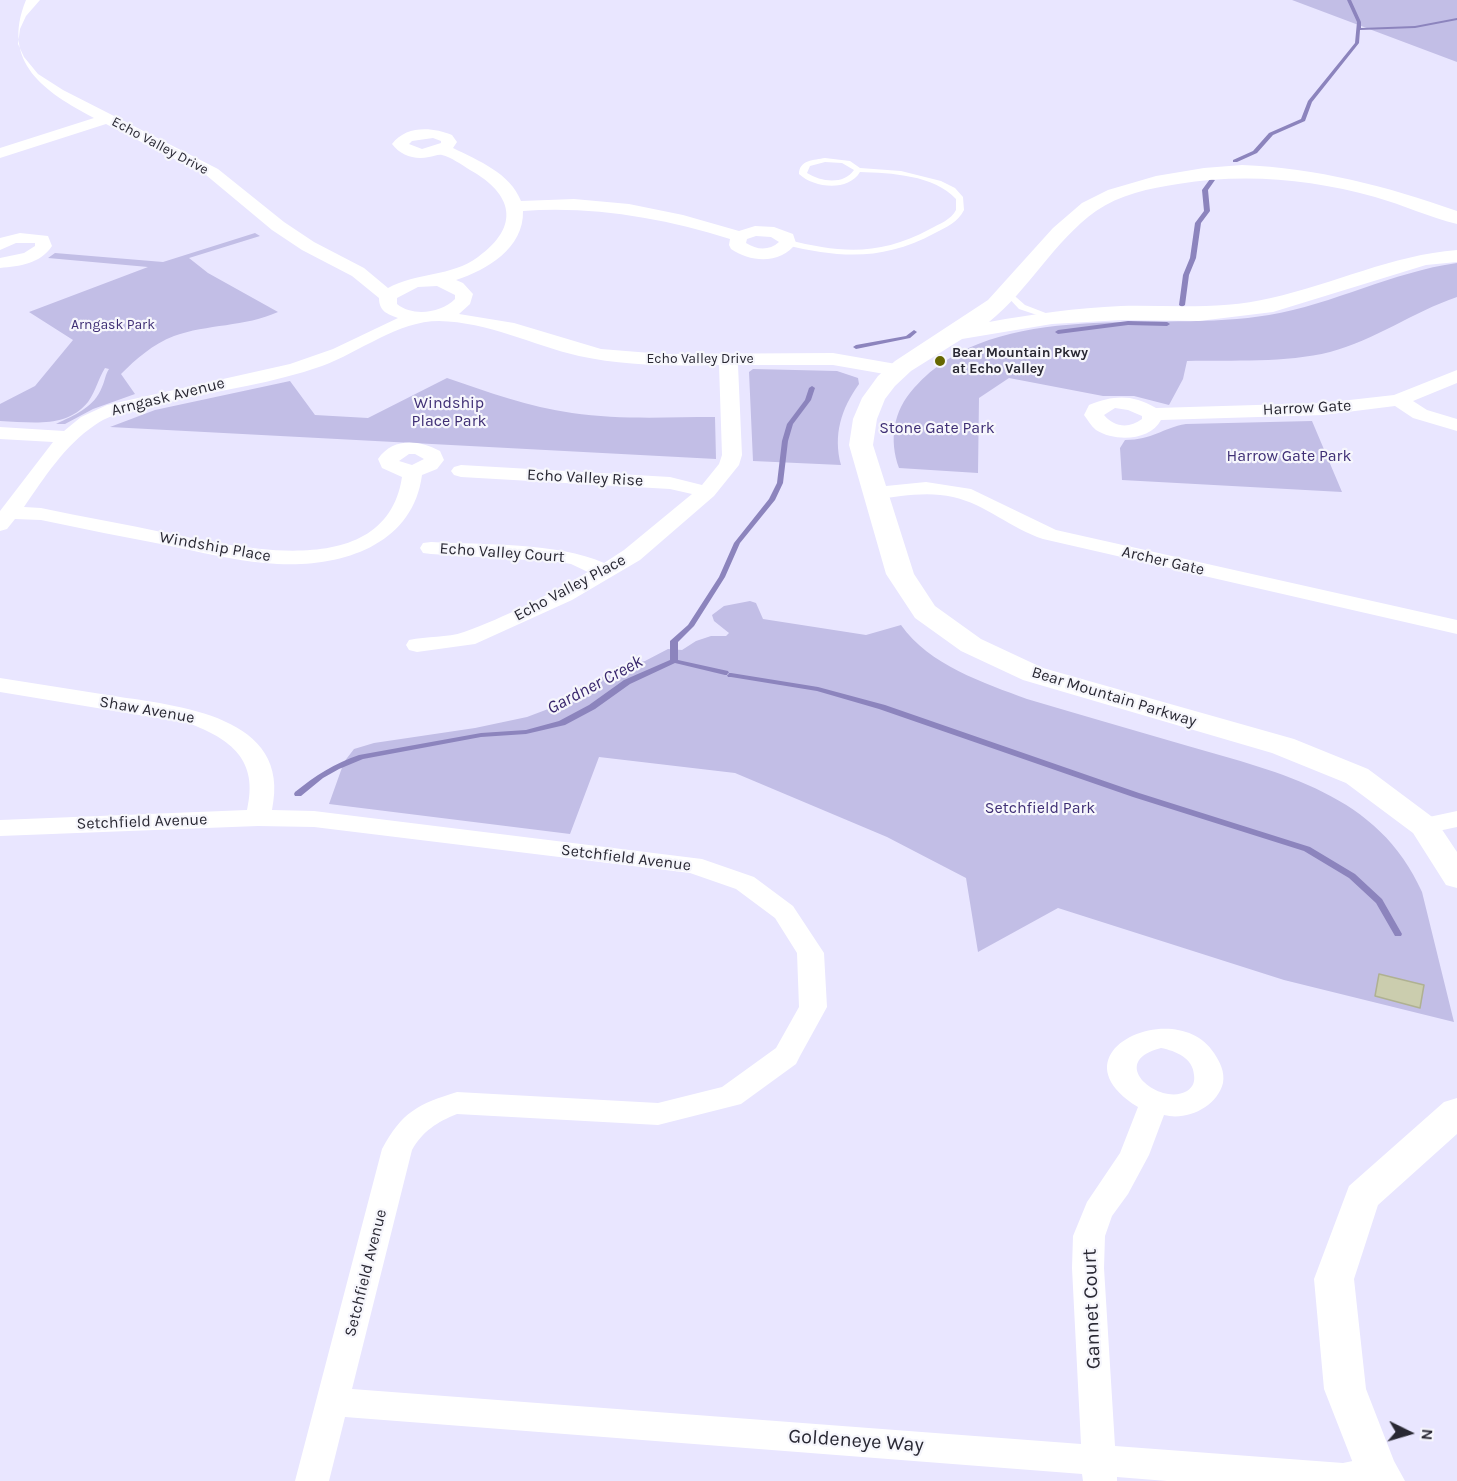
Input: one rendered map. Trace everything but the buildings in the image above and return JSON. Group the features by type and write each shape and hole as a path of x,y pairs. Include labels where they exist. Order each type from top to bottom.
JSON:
{"street":[{"name":"Echo Valley Drive","path":"33,0 20,15 11,44 17,57 33,76 212,172 278,226 308,246 358,272 390,303"},
{"path":"0,153 108,118"},
{"path":"435,281 472,268 496,251 509,237 515,223 516,206 500,182 442,149"},
{"name":"Bear Mountain Parkway","path":"1457,218 1390,193 1337,180 1260,171 1199,173 1143,184 1091,206 1071,220 994,308 896,370 881,387 869,407 862,427 861,445 900,574 925,612 971,645 1033,674 1283,747 1357,776 1424,826 1457,877"},
{"path":"516,206 575,203 630,208 739,236 755,231 774,232 787,238 788,243"},
{"path":"0,245 15,238 31,237 42,240 44,246 41,252 28,258 0,263"},
{"name":"Bear Mountain Parkway","path":"956,334 1052,317 1122,313 1199,315 1273,305 1424,259 1457,256"},
{"path":"390,303 415,317 441,315 456,308 472,268"},
{"name":"Echo Valley Drive","path":"358,272 411,282 448,283 508,327"},
{"path":"378,333 397,288 411,282"},
{"name":"Echo Valley Drive","path":"441,315 508,327 578,350 601,355 663,360 833,359 855,361 896,370"},
{"name":"Arngask Avenue","path":"5,519 68,437 86,422 108,411 295,369 340,353 415,317"},
{"name":"Echo Valley Place","path":"417,645 467,639 564,596 632,555 707,492 729,465 732,455 728,359"},
{"name":"Harrow Gate","path":"1152,414 1323,409 1398,400 1457,376"},
{"path":"1398,400 1420,414 1457,425"},
{"path":"0,433 68,437"},
{"name":"Windship Place","path":"5,519 41,514 246,555 300,559 352,548 391,525 404,509 411,490 412,471"},
{"name":"Echo Valley Rise","path":"461,471 670,483 707,492"},
{"name":"Archer Gate","path":"876,493 918,488 949,489 974,497 1035,530 1050,535 1457,627"},
{"name":"Echo Valley Court","path":"431,548 576,558 605,571"},
{"name":"Shaw Avenue","path":"0,685 193,716 217,725 252,753 260,771 263,789 258,818"},
{"name":"Setchfield Avenue","path":"1,835 258,818 314,819 693,865 745,883 784,912 810,953 813,1007 786,1056 731,1096 658,1114 457,1103 429,1112 409,1127 398,1149 312,1481"},
{"path":"1424,826 1457,819"},
{"name":"Gannet Court","path":"1100,1470 1088,1268 1089,1236 1098,1211 1117,1185 1134,1155 1154,1102"},
{"path":"1380,1476 1345,1389 1334,1279 1362,1197 1457,1112"},
{"name":"Goldeneye Way","path":"334,1402 1100,1470 1343,1479 1380,1476"}],"lane":[{"path":"788,243 845,253 884,251 918,240 957,216 961,209 956,194 937,183 887,170 858,170 847,162 837,160 815,161 803,169 804,174 809,178 829,183 850,179 856,175 858,170"},
{"path":"1008,293 1014,303 1023,308 1052,317"}],"green space":[{"path":"1292,0 1457,0 1457,62"},
{"name":"Arngask Park","path":"255,233 260,236 189,258 208,273 278,312 252,320 187,332 166,339 145,352 121,374 135,394 93,409 65,424 56,424 89,406 102,387 109,369 105,368 88,402 79,411 69,416 59,420 36,423 0,421 0,404 35,386 73,340 29,312 148,267 48,258 55,253 163,262"},
{"name":"Stone Gate Park","path":"1457,263 1457,297 1347,347 1295,358 1187,361 1183,379 1169,405 1134,396 1103,396 1009,378 979,398 978,473 899,468 894,447 895,426 901,406 907,397 914,388 949,359 989,340 1034,329 1081,324 1226,320 1269,315 1317,304 1409,273"},
{"path":"753,369 837,371 858,378 859,384 847,403 838,433 841,465 753,461 749,372"},
{"name":"Windship Place Park","path":"447,378 524,403 572,413 626,417 715,417 716,459 110,427 155,410 290,381 315,415 368,418"},
{"name":"Harrow Gate Park","path":"1312,421 1342,492 1122,480 1120,448 1125,440 1143,438 1186,424"},
{"name":"Setchfield Park","path":"750,601 756,603 763,619 866,635 901,625 926,651 942,662 993,686 1027,699 1258,766 1324,792 1354,810 1380,832 1403,859 1422,892 1454,1022 1284,980 1058,908 978,952 966,878 887,837 735,773 599,757 570,834 329,804 344,762 354,749 374,743 475,728 527,717 572,700 616,667 645,661 668,649 682,650 696,641 711,636 726,636 729,633 714,621 712,615 724,606"}],"waterway":[{"name":"Gardner Creek","path":"1235,161 1255,152 1271,134 1303,120 1310,102 1357,43 1359,22 1349,0"},
{"path":"1360,29 1415,27 1457,19"},
{"name":"Gardner Creek","path":"1182,305 1186,275 1193,258 1198,223 1207,211 1205,190 1212,180"},
{"name":"Gardner Creek","path":"1058,332 1128,323 1167,324"},
{"name":"Gardner Creek","path":"856,347 908,337 914,332"},
{"name":"Gardner Creek","path":"674,661 674,641 691,626 722,577 737,543 772,500 780,483 785,441 790,424 808,400 812,388"},
{"name":"Gardner Creek","path":"298,794 328,772 362,757 481,735 526,732 562,723 592,707 627,682 674,661"},
{"path":"674,661 725,673"},
{"path":"731,675 818,689 882,707 1136,795 1307,849 1352,876 1379,901 1398,934"}],"place":[{"name":"Bear Mountain Pkwy at Echo Valley","path":"940,361"}]}
